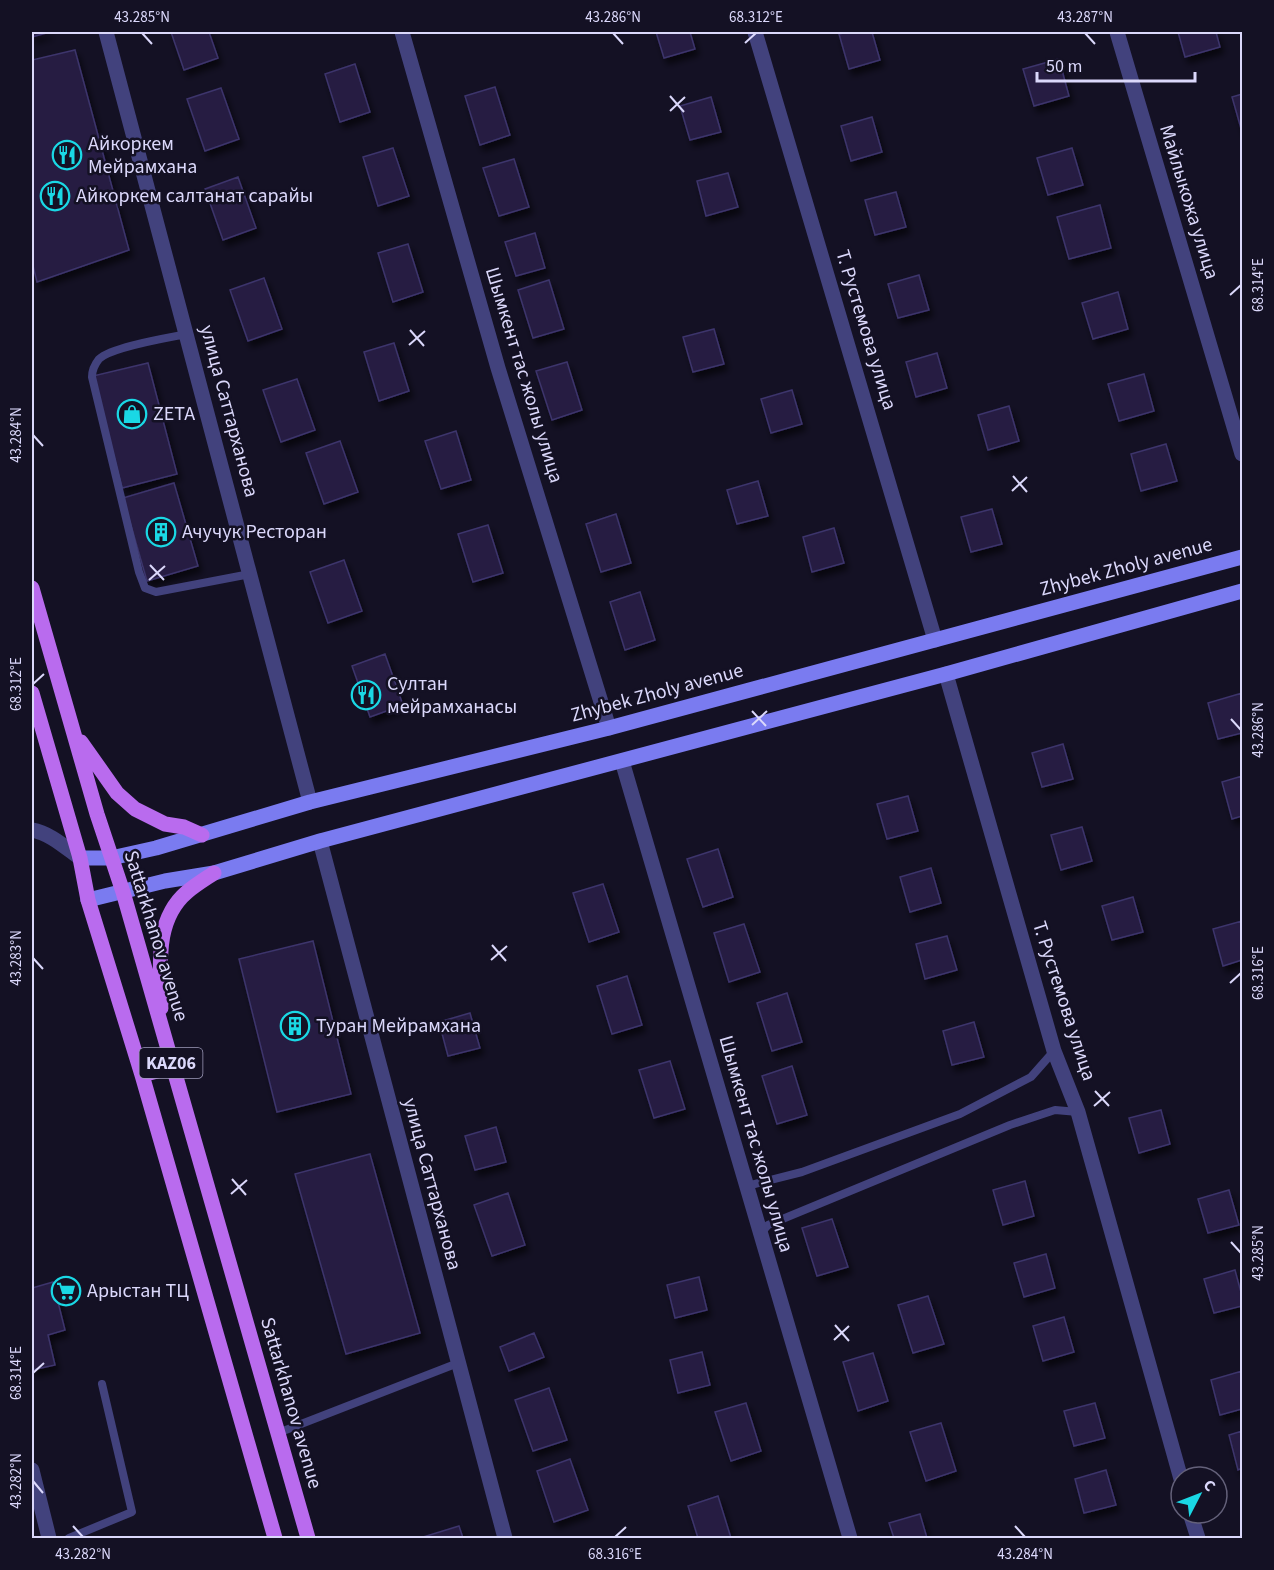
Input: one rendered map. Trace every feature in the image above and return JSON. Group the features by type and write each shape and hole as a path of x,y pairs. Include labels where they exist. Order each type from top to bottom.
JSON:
{"main road":[{"name":"Sattarkhanov avenue","path":"32,588 123,892 308,1539"},
{"name":"KАZ06","path":"32,693 80,858 88,900 142,1074 275,1539"},
{"path":"73,731 117,793 135,809 165,824 184,827 202,835"},
{"path":"161,1026 160,947 166,924 172,910 185,893 214,873"},
{"path":"142,1074 172,1067"}],"street":[{"name":"улица Саттарханова","path":"106,32 310,802"},
{"name":"Шымкент тас жолы улица","path":"402,32 498,368 609,728"},
{"name":"Т. Рустемова улица","path":"755,32 935,640"},
{"name":"Майлыкожа улица","path":"1117,32 1242,454"},
{"name":"Zhybek Zholy avenue","path":"80,858 111,858 156,848 310,802 609,728 1242,557"},
{"path":"88,900 165,881 214,873 320,841 946,674 1242,591"},
{"name":"Т. Рустемова улица","path":"946,674 1054,1052 1078,1112 1177,1465"},
{"name":"Шымкент тас жолы улица","path":"622,761 849,1539"},
{"path":"32,830 54,839 80,858"},
{"name":"улица Саттарханова","path":"320,841 505,1539"},
{"path":"32,1470 49,1539"}],"lane":[{"path":"187,334 116,350 99,359 92,370 139,572 146,588 156,592 250,574"},
{"path":"747,1186 802,1172 960,1114 1031,1077 1054,1052"},
{"path":"760,1234 768,1225 1010,1125 1055,1110 1078,1112"},
{"path":"278,1433 458,1363"},
{"path":"69,1539 132,1512 102,1384"}],"building":[{"path":"32,32 50,32 32,37"},
{"path":"171,32 209,32 218,58 184,70"},
{"path":"656,32 690,32 695,49 664,58"},
{"path":"872,32 880,60 849,69 839,34"},
{"path":"1178,32 1216,32 1220,47 1185,57"},
{"name":"Айкоркем Мейрамхана","path":"75,50 129,250 37,282 32,262 32,60"},
{"path":"1059,59 1069,96 1034,106 1023,69"},
{"path":"355,64 370,112 340,122 325,74"},
{"path":"495,87 510,135 480,145 465,96"},
{"path":"221,88 239,139 205,151 187,99"},
{"path":"1242,94 1242,132 1232,97"},
{"path":"711,97 721,132 690,140 680,106"},
{"path":"872,117 882,152 851,161 841,126"},
{"path":"393,148 409,196 378,206 363,157"},
{"path":"1072,148 1083,185 1048,195 1037,158"},
{"path":"514,159 529,207 499,216 483,168"},
{"path":"728,173 738,207 706,216 697,181"},
{"path":"238,177 256,228 223,240 205,189"},
{"path":"896,192 906,227 875,235 865,200"},
{"path":"1100,205 1111,248 1069,259 1057,217"},
{"path":"535,233 545,268 516,276 505,242"},
{"path":"408,244 423,292 393,302 378,253"},
{"path":"919,275 929,310 898,318 888,284"},
{"path":"264,278 282,329 248,341 230,290"},
{"path":"549,280 564,329 533,338 518,290"},
{"path":"1118,292 1128,329 1093,339 1082,303"},
{"path":"714,329 724,364 693,372 683,337"},
{"path":"394,343 409,391 379,401 364,352"},
{"path":"937,353 947,388 916,397 906,362"},
{"path":"567,362 582,410 552,420 536,371"},
{"path":"148,363 177,474 122,488 93,376"},
{"path":"1144,374 1154,411 1119,421 1108,384"},
{"path":"297,379 315,430 281,442 263,390"},
{"path":"792,390 802,424 771,433 761,399"},
{"path":"1009,406 1019,441 988,450 978,415"},
{"path":"456,431 471,480 441,489 425,441"},
{"path":"340,441 358,492 324,504 306,453"},
{"path":"1166,444 1177,481 1141,491 1131,454"},
{"path":"758,481 768,516 737,524 727,490"},
{"name":"Ачучук Ресторан","path":"174,483 198,566 147,581 123,498"},
{"path":"992,509 1002,544 971,552 961,517"},
{"path":"616,514 631,563 601,572 586,524"},
{"path":"488,525 503,573 473,582 458,534"},
{"path":"834,528 844,563 812,572 803,537"},
{"path":"344,560 362,611 328,623 310,572"},
{"path":"640,592 655,640 625,650 610,602"},
{"path":"385,654 403,705 370,717 352,666"},
{"path":"1242,693 1242,733 1218,739 1208,703"},
{"path":"1063,744 1073,779 1042,787 1032,753"},
{"path":"1242,776 1242,816 1232,819 1222,782"},
{"path":"908,796 918,831 887,839 877,804"},
{"path":"1082,827 1092,861 1061,870 1051,835"},
{"path":"718,849 733,897 703,907 687,859"},
{"path":"931,868 941,903 910,912 900,877"},
{"path":"603,884 619,932 589,942 573,893"},
{"path":"1133,897 1143,932 1112,940 1102,906"},
{"path":"1242,921 1242,960 1223,966 1213,929"},
{"path":"744,924 760,972 729,982 714,933"},
{"path":"947,936 957,970 925,979 916,944"},
{"name":"Туран Мейрамхана","path":"313,941 351,1094 277,1112 239,959"},
{"path":"627,976 642,1025 612,1034 597,986"},
{"path":"787,993 802,1042 772,1051 757,1003"},
{"path":"470,1013 480,1048 448,1056 439,1022"},
{"path":"974,1022 984,1057 952,1065 943,1031"},
{"path":"670,1061 685,1109 654,1118 639,1070"},
{"path":"792,1066 807,1115 777,1124 762,1076"},
{"path":"1161,1110 1170,1144 1139,1153 1129,1118"},
{"path":"496,1127 506,1162 475,1170 465,1136"},
{"path":"370,1154 420,1333 346,1354 295,1174"},
{"path":"1025,1181 1034,1216 1003,1225 993,1190"},
{"path":"1229,1190 1239,1225 1208,1233 1198,1199"},
{"path":"508,1193 525,1245 492,1256 474,1205"},
{"path":"832,1219 848,1267 817,1276 802,1228"},
{"path":"1046,1254 1055,1288 1024,1297 1014,1263"},
{"path":"1235,1270 1242,1296 1242,1306 1214,1313 1204,1279"},
{"path":"699,1277 707,1310 675,1318 667,1285"},
{"path":"53,1282 65,1330 48,1335 55,1365 32,1370 32,1288"},
{"path":"928,1296 944,1344 913,1353 898,1305"},
{"path":"1064,1317 1074,1352 1043,1361 1033,1326"},
{"path":"534,1333 544,1357 509,1371 500,1347"},
{"path":"702,1352 710,1385 678,1393 670,1360"},
{"path":"873,1353 888,1401 858,1411 843,1362"},
{"path":"1242,1371 1242,1409 1220,1415 1211,1380"},
{"path":"549,1388 567,1440 533,1451 515,1400"},
{"path":"746,1403 761,1451 731,1461 715,1412"},
{"path":"1095,1403 1105,1438 1074,1446 1064,1411"},
{"path":"941,1423 956,1471 926,1481 910,1432"},
{"path":"1242,1431 1242,1468 1238,1470 1229,1435"},
{"path":"570,1459 588,1510 554,1522 537,1471"},
{"path":"1106,1470 1116,1505 1084,1513 1075,1479"},
{"path":"718,1496 731,1538 698,1538 688,1506"},
{"path":"920,1514 927,1538 894,1538 889,1523"},
{"path":"459,1526 463,1538 420,1538"}],"place":[{"name":"Айкоркем Мейрамхана","path":"67,155"},
{"name":"Айкоркем салтанат сарайы","path":"55,196"},
{"name":"ZETA","path":"132,414"},
{"name":"Ачучук Ресторан","path":"161,532"},
{"name":"Султан мейрамханасы","path":"366,695"},
{"name":"Туран Мейрамхана","path":"295,1026"},
{"name":"Арыстан ТЦ","path":"66,1291"}]}
